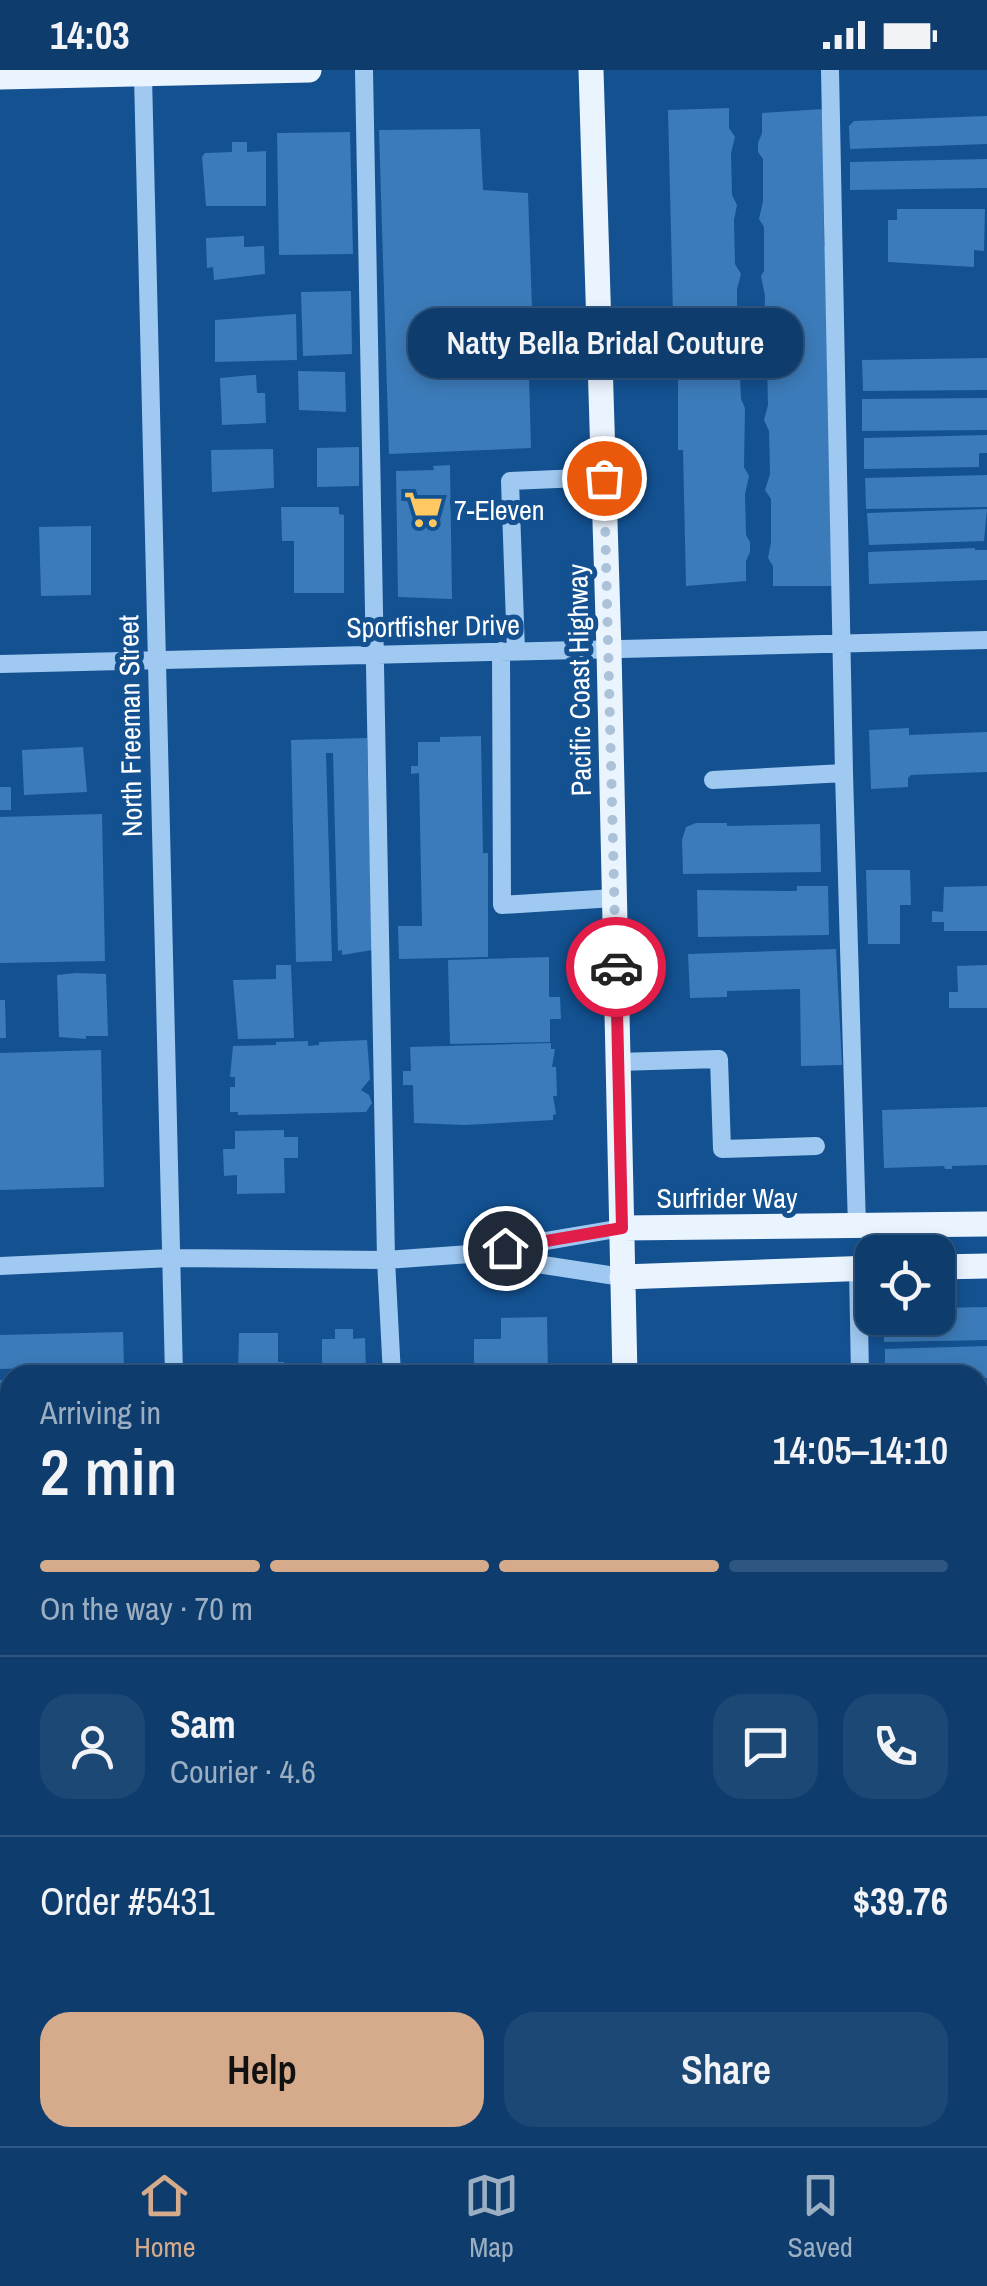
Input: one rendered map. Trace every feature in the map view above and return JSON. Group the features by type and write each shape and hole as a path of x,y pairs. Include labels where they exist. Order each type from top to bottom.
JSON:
{"main road":[{"path":"0,77 309,70"},
{"name":"Pacific Coast Highway","path":"592,70 622,1277"},
{"name":"Surfrider Way","path":"622,1228 987,1224"},
{"path":"955,1267 987,1266"},
{"name":"Surfrider Way","path":"622,1277 855,1268"},
{"path":"622,1277 624,1365"}],"street":[{"path":"364,70 386,1260 391,1365"},
{"path":"830,70 844,773 858,1227"},
{"name":"North Freeman Street","path":"142,76 174,1365"},
{"path":"604,478 510,481 502,905 614,898"},
{"name":"Sportfisher Drive","path":"0,664 987,640"},
{"path":"713,780 844,773"},
{"path":"618,1062 719,1059 722,1149 816,1146"},
{"name":"Surfrider Way","path":"0,1266 172,1258 386,1260 470,1254 622,1228"},
{"name":"Surfrider Way","path":"470,1254 622,1277"},
{"path":"860,1365 862,1335"}],"building":[{"path":"729,108 729,128 735,137 731,153 732,195 737,205 735,264 741,274 737,331 743,349 739,355 745,408 744,467 749,476 745,494 750,552 746,581 686,586 668,110"},
{"path":"823,109 824,246 829,246 827,382 832,381 833,586 773,586 773,566 768,558 771,499 765,490 770,474 769,431 764,420 768,405 761,276 764,227 759,219 763,159 758,143 762,113"},
{"path":"987,116 987,144 850,149 849,126 854,121"},
{"path":"480,129 483,190 528,193 533,337 478,337 478,375 529,376 531,448 389,454 379,130"},
{"path":"350,132 353,254 279,255 277,133"},
{"path":"232,142 247,142 247,152 266,151 266,206 206,206 202,157 205,153 232,152"},
{"path":"987,159 987,188 850,190 850,162"},
{"path":"897,209 985,209 984,251 974,250 974,267 888,262 888,220 897,220"},
{"path":"244,236 244,247 264,246 265,274 214,280 213,267 207,268 206,238"},
{"path":"351,291 352,354 303,356 301,292"},
{"path":"296,314 297,360 215,362 215,320"},
{"path":"987,358 987,390 863,391 862,360"},
{"path":"298,371 345,372 346,412 299,410"},
{"path":"256,375 257,393 265,393 266,423 222,425 220,378"},
{"path":"987,398 987,430 862,431 862,399"},
{"path":"987,435 987,453 979,453 979,467 864,469 864,438"},
{"path":"359,447 359,486 317,487 317,448"},
{"path":"273,449 274,488 212,492 211,450"},
{"name":"7-Eleven","path":"450,465 452,599 398,597 396,471 434,470 433,466"},
{"path":"987,475 987,507 866,509 865,478"},
{"path":"281,507 339,507 339,514 344,515 344,593 294,593 294,541 282,541"},
{"path":"987,509 984,541 869,545 867,513"},
{"path":"91,526 91,595 41,596 39,527"},
{"path":"987,550 987,580 869,584 868,552"},
{"path":"909,728 909,735 987,732 987,772 911,775 908,787 871,789 869,730"},
{"path":"481,736 483,853 488,853 488,957 399,959 398,926 422,926 419,773 411,774 411,766 418,766 418,742"},
{"path":"367,738 372,950 342,955 342,950 338,951 333,753 326,753 332,961 296,962 291,740"},
{"path":"83,747 87,792 24,795 22,750"},
{"path":"0,787 11,787 11,810 0,810"},
{"path":"102,814 105,961 0,963 0,817"},
{"path":"696,823 820,824 821,872 683,874 682,840 686,827"},
{"path":"866,870 910,870 911,905 900,905 900,944 868,944"},
{"path":"797,886 828,886 829,935 698,937 697,890 797,891"},
{"path":"987,886 987,931 944,931 944,922 932,922 932,911 943,912 944,887"},
{"path":"836,949 842,1065 801,1066 800,989 727,991 727,997 690,998 688,954"},
{"path":"549,957 549,997 560,997 561,1019 550,1019 550,1042 450,1044 448,960"},
{"path":"276,965 291,965 294,1038 238,1039 233,980 276,979"},
{"path":"987,965 987,1008 949,1008 949,992 958,992 957,966"},
{"path":"106,974 108,1036 59,1037 57,975"},
{"path":"0,1000 5,1000 6,1038 0,1038"},
{"path":"367,1040 370,1079 361,1090 372,1103 366,1112 230,1112 230,1087 235,1087 235,1077 230,1077 233,1046 308,1041 308,1046"},
{"path":"551,1043 551,1049 555,1049 552,1067 556,1067 557,1096 553,1096 553,1120 465,1125 414,1123 413,1085 403,1085 403,1071 411,1071 410,1047"},
{"path":"101,1050 104,1187 0,1190 0,1053"},
{"path":"987,1107 987,1165 884,1168 882,1110"},
{"path":"284,1130 284,1137 298,1137 298,1158 284,1158 285,1193 237,1194 237,1175 224,1176 223,1149 235,1149 235,1131"},
{"path":"987,1307 987,1340 884,1342 884,1335 955,1335 955,1308"},
{"path":"547,1317 548,1365 474,1365 474,1339 501,1339 501,1318"},
{"path":"335,1329 353,1329 353,1339 365,1338 366,1365 322,1365 322,1339 335,1339"},
{"path":"123,1332 124,1365 0,1365 0,1335"},
{"path":"239,1333 278,1333 278,1362 284,1365 238,1365"},
{"path":"987,1346 987,1365 885,1365 885,1349"}],"way so far":[{"path":"604,478 616,967"}],"place":[{"name":"Natty Bella Bridal Couture","path":"604,478"},
{"name":"7-Eleven","path":"424,510"}],"route":[{"path":"505,1248 622,1228 616,967"}]}
